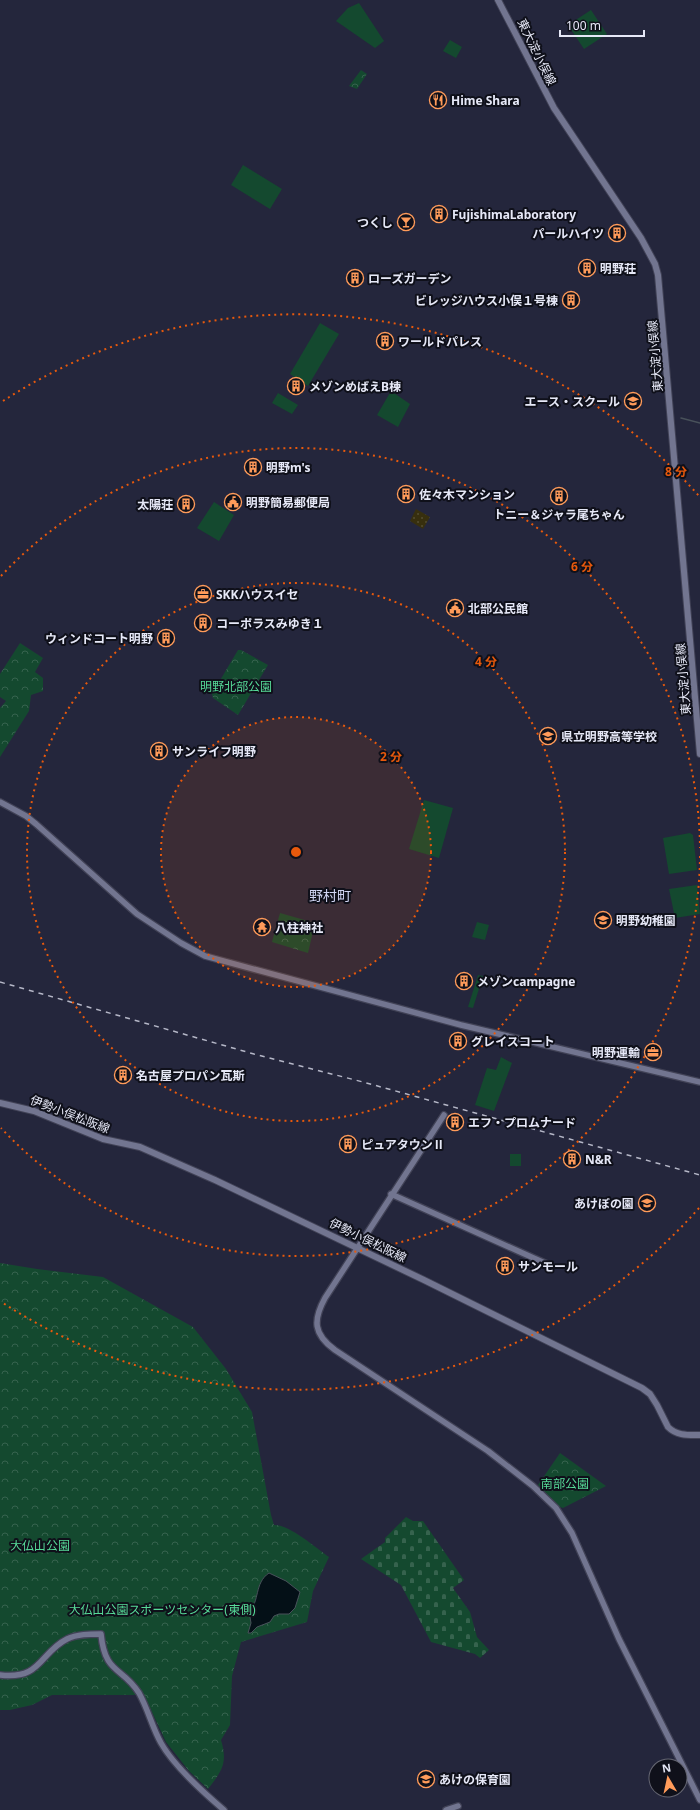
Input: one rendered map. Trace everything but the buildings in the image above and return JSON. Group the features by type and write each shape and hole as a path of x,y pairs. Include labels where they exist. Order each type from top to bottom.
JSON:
{"main road":[{"name":"東大淀小俣線","path":"498,0 550,102 642,238 655,264 658,275 700,754"},
{"name":"伊勢小俣松阪線","path":"0,1103 34,1111 103,1139 140,1147 216,1180 642,1388 650,1394 668,1427 672,1431 682,1435 700,1435"}],"street":[{"path":"0,802 26,816 36,824 136,914 204,956 461,1025 700,1082"},
{"path":"444,1115 391,1194 320,1308 316,1322 319,1333 335,1350 488,1451 533,1486 556,1508 572,1533 619,1639 700,1800"},
{"path":"391,1194 547,1264"},
{"path":"0,1675 18,1676 30,1671 68,1638 80,1635 101,1634 102,1645 108,1662 138,1692 162,1744 197,1786 224,1810"},
{"path":"446,1810 458,1806"}],"green space":[{"path":"359,3 384,41 375,48 336,21 348,8"},
{"path":"591,10 607,34 584,49 568,25"},
{"path":"450,40 462,47 456,58 443,51"},
{"path":"361,70 367,74 357,89 349,86"},
{"path":"243,165 282,189 270,209 231,185"},
{"path":"320,323 339,334 308,386 290,374"},
{"path":"391,391 410,404 398,427 377,415"},
{"path":"278,393 298,405 292,414 272,403"},
{"path":"214,502 234,515 219,541 197,528"},
{"path":"20,643 43,658 35,672 43,678 43,691 31,695 29,711 0,757 0,708 6,701 0,697 0,674"},
{"name":"明野北部公園","path":"238,650 241,650 268,665 238,715 213,698 212,694"},
{"path":"424,800 453,808 439,858 409,849"},
{"path":"690,833 693,835 697,870 669,874 663,838"},
{"path":"697,885 700,914 675,918 669,889"},
{"path":"280,913 315,923 308,953 272,942"},
{"path":"477,922 489,925 485,940 472,937"},
{"path":"478,975 483,976 473,1008 468,1007"},
{"path":"501,1057 512,1063 494,1111 475,1105 487,1068 496,1070"},
{"path":"510,1154 521,1154 521,1166 510,1166"},
{"path":"0,1263 103,1277 193,1327 226,1369 252,1412 274,1525 287,1528 295,1532 329,1557 313,1591 307,1622 241,1642 232,1676 230,1725 221,1740 224,1761 220,1772 208,1789 189,1771 166,1742 144,1695 52,1695 32,1705 10,1710 0,1710"},
{"name":"南部公園","path":"560,1453 606,1486 563,1508 560,1507 538,1485"},
{"path":"406,1517 413,1521 423,1521 464,1580 453,1588 470,1612 477,1637 489,1650 480,1658 475,1654 431,1642 401,1585 361,1559 385,1542 385,1538"}],"sand":[{"path":"416,509 430,517 423,529 410,521"}],"shaded area":[{"path":"269,1573 286,1581 300,1592 295,1608 289,1614 279,1614 274,1616 270,1622 257,1627 251,1633 248,1633 251,1623 249,1611 255,1603 261,1582"}],"waterway":[{"path":"681,418 700,423"}],"railway":[{"path":"0,982 254,1054 363,1082 700,1175"}],"place":[{"name":"Hime Shara","path":"438,100"},
{"name":"FujishimaLaboratory","path":"439,214"},
{"name":"つくし","path":"406,222"},
{"name":"パールハイツ","path":"617,233"},
{"name":"明野荘","path":"587,268"},
{"name":"ローズガーデン","path":"355,278"},
{"name":"ビレッジハウス小俣１号棟","path":"571,300"},
{"name":"ワールドパレス","path":"385,341"},
{"name":"メゾンめばえB棟","path":"296,386"},
{"name":"エース・スクール","path":"633,401"},
{"name":"明野m's","path":"253,467"},
{"name":"佐々木マンション","path":"406,494"},
{"name":"トニー＆ジャラ尾ちゃん","path":"559,496"},
{"name":"明野簡易郵便局","path":"233,502"},
{"name":"太陽荘","path":"186,504"},
{"name":"SKKハウスイセ","path":"203,594"},
{"name":"北部公民館","path":"455,608"},
{"name":"コーポラスみゆき１","path":"203,623"},
{"name":"ウィンドコート明野","path":"166,638"},
{"name":"県立明野高等学校","path":"548,736"},
{"name":"サンライフ明野","path":"159,751"},
{"name":"明野幼稚園","path":"603,920"},
{"name":"八柱神社","path":"262,927"},
{"name":"メゾンcampagne","path":"464,981"},
{"name":"グレイスコート","path":"458,1041"},
{"name":"明野運輸","path":"653,1052"},
{"name":"名古屋プロパン瓦斯","path":"123,1075"},
{"name":"エフ・プロムナード","path":"455,1122"},
{"name":"ピュアタウンⅡ","path":"348,1144"},
{"name":"N&R","path":"572,1159"},
{"name":"あけぼの園","path":"647,1203"},
{"name":"サンモール","path":"505,1266"},
{"name":"あけの保育園","path":"426,1779"}],"district":[{"name":"野村町","path":"330,895"}],"park label":[{"name":"大仏山公園","path":"40,1545"},
{"name":"大仏山公園スポーツセンター(東側)","path":"162,1609"}]}
